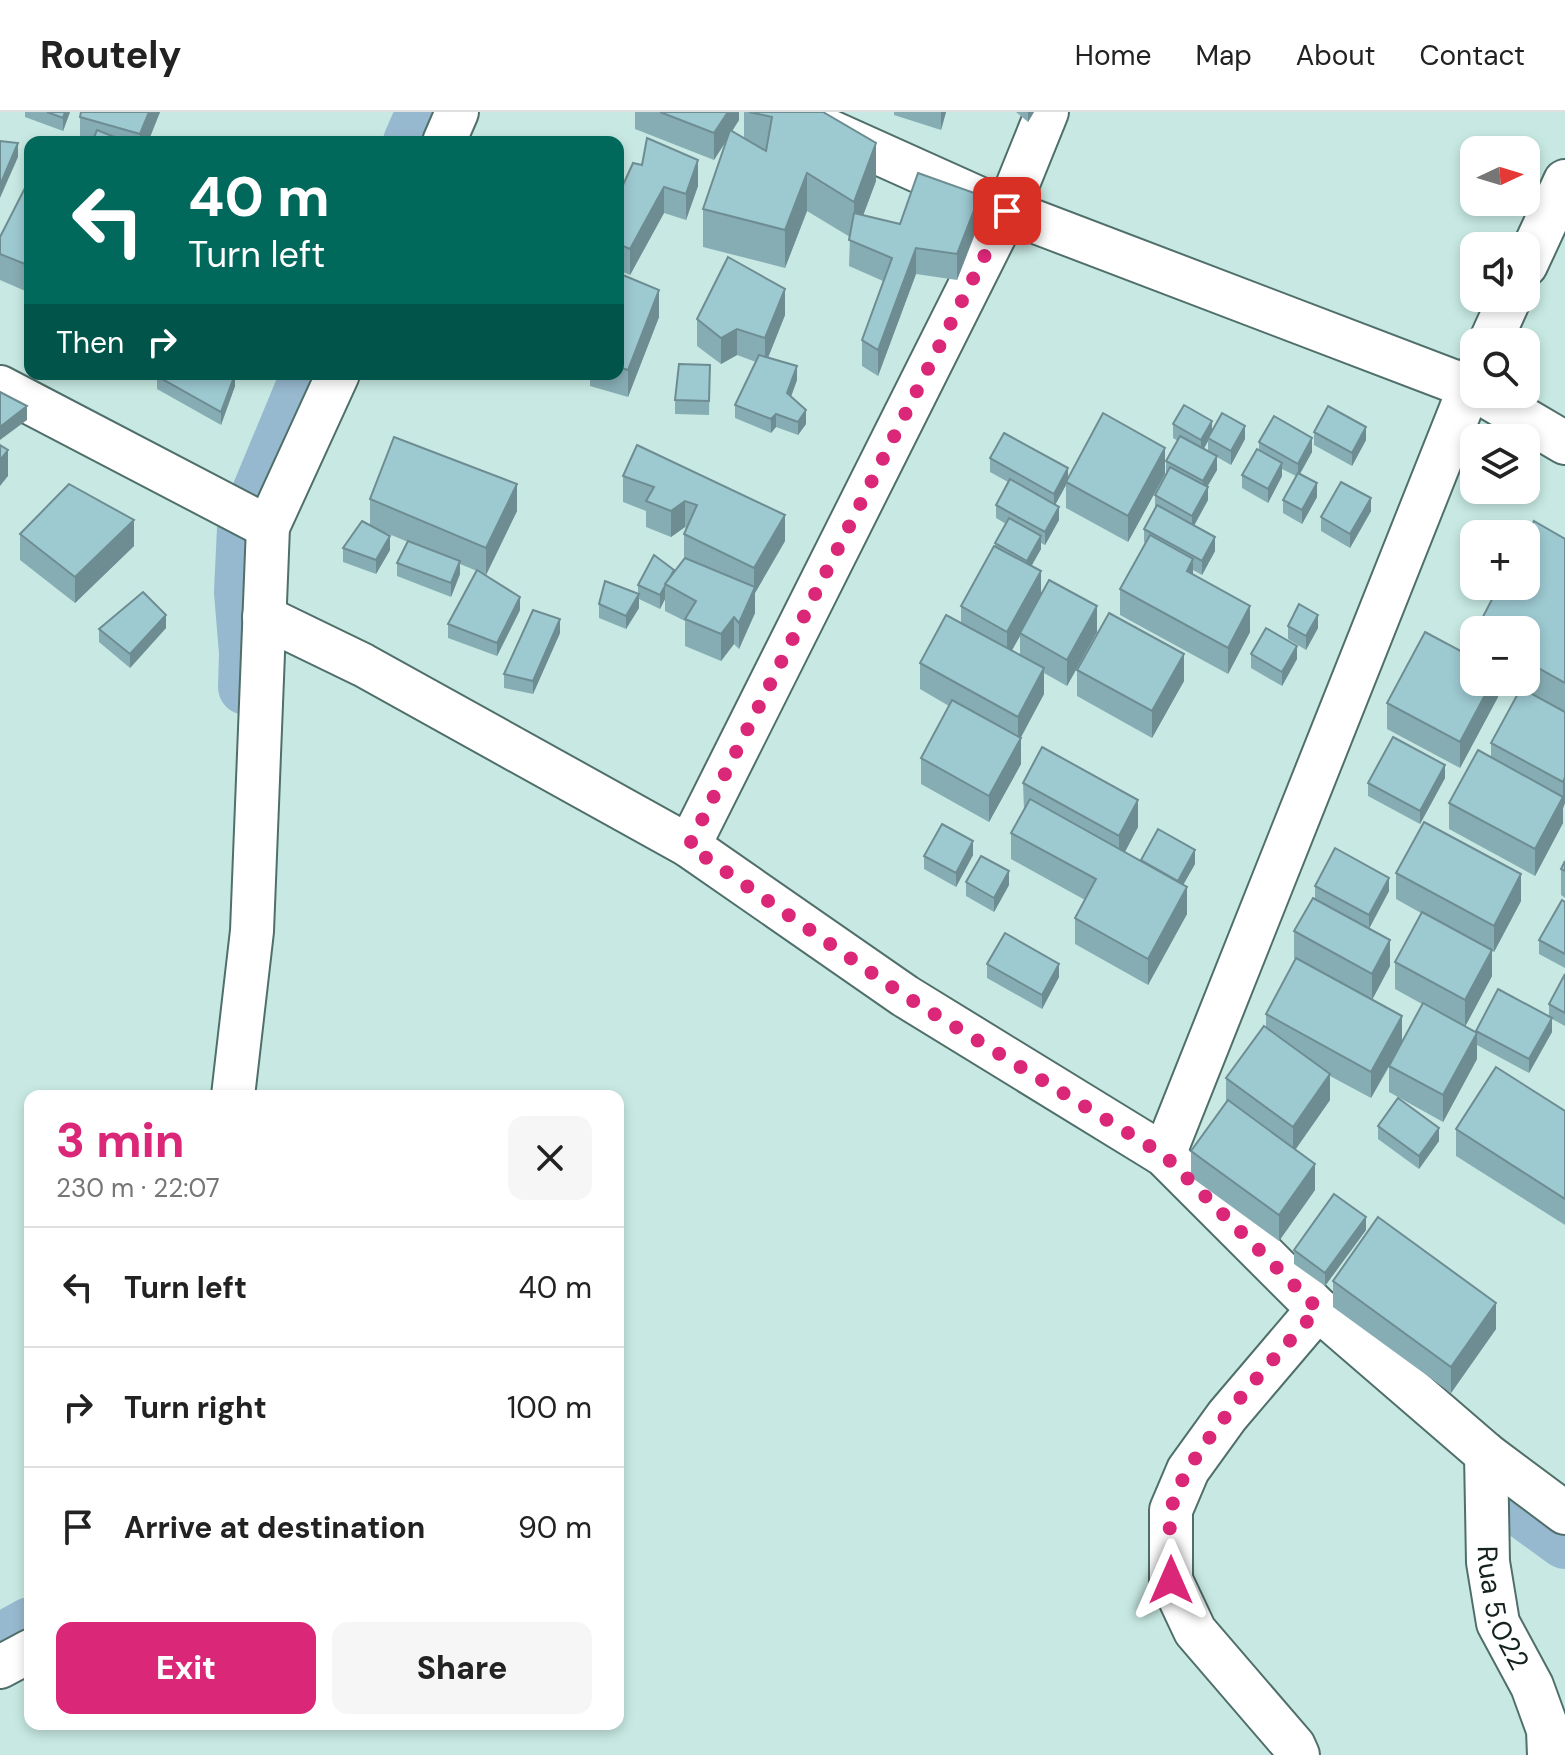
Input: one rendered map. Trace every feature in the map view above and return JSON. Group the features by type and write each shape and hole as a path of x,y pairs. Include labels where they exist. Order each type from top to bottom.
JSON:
{"street":[{"path":"447,136 457,112"},
{"path":"787,112 1007,211 1460,380"},
{"path":"689,846 1007,211 1047,112"},
{"path":"1540,235 1565,181"},
{"path":"234,1090 252,931 268,527 335,380"},
{"path":"0,387 268,527"},
{"path":"1164,1155 1466,408"},
{"path":"1510,408 1565,443"},
{"path":"264,617 363,665 689,846 905,996 1164,1155 1318,1309 1486,1454 1565,1513"},
{"path":"1298,1755 1294,1746 1195,1631 1171,1580 1171,1510 1188,1470 1227,1416 1318,1309"},
{"name":"Rua 5.022","path":"1486,1454 1488,1562 1498,1623 1532,1686 1548,1730 1549,1755"},
{"path":"0,1667 24,1654"}],"building":[{"path":"47,112 65,112 63,118"},
{"path":"81,112 149,112 140,134 80,117"},
{"path":"660,112 728,112 714,133"},
{"path":"749,112 823,112 876,143 854,202 807,173 785,230 703,209 730,130 766,151 772,117"},
{"path":"97,130 112,136 94,136"},
{"path":"647,138 698,160 686,194 664,187 630,249 624,246 624,183 633,163 642,165"},
{"path":"0,141 18,143 0,185"},
{"path":"918,173 980,195 957,254 916,248 878,350 862,340 892,258 849,240 854,213 900,224"},
{"path":"24,190 24,264 0,254 0,237"},
{"path":"728,257 785,289 765,338 737,329 721,338 697,319"},
{"path":"624,275 659,290 628,370 624,369"},
{"path":"759,355 797,366 787,393 806,410 798,422 776,414 771,419 735,405"},
{"path":"679,364 710,365 709,401 675,400"},
{"path":"164,380 233,380 221,412"},
{"path":"0,392 27,406 0,427"},
{"path":"1184,405 1212,421 1201,440 1173,424"},
{"path":"1328,406 1366,427 1352,453 1314,432"},
{"path":"1103,413 1165,448 1128,516 1066,482"},
{"path":"1222,413 1245,426 1231,451 1208,438"},
{"path":"1274,416 1312,438 1298,464 1259,442"},
{"path":"1004,433 1068,468 1054,494 990,458"},
{"path":"1180,436 1217,456 1203,481 1166,461"},
{"path":"394,437 517,484 486,548 370,499"},
{"path":"0,445 8,450 0,460"},
{"path":"637,445 785,515 754,568 684,534 697,505 685,501 671,511 646,501 654,487 623,476"},
{"path":"1257,449 1282,463 1268,489 1242,475"},
{"path":"1170,467 1208,487 1192,516 1155,495"},
{"path":"1298,473 1317,483 1302,510 1283,500"},
{"path":"1010,479 1059,507 1045,532 996,505"},
{"path":"1341,482 1371,498 1350,534 1321,517"},
{"path":"69,484 134,520 75,577 20,534"},
{"path":"1157,505 1215,537 1202,561 1144,529"},
{"path":"1009,518 1041,536 1027,561 995,543"},
{"path":"362,521 390,536 376,560 343,548"},
{"path":"1540,524 1565,539 1565,683 1540,669 1540,616 1483,616 1492,600 1540,600"},
{"path":"1150,535 1193,559 1187,571 1250,606 1228,648 1120,589"},
{"path":"408,541 460,561 451,583 397,563"},
{"path":"994,546 1041,571 1007,632 961,606"},
{"path":"654,555 674,570 660,595 638,585"},
{"path":"685,558 755,587 739,623 734,617 721,634 685,619 696,601 665,584"},
{"path":"477,570 520,597 497,643 448,624"},
{"path":"1049,580 1097,606 1067,660 1020,633"},
{"path":"605,581 639,594 626,616 599,604"},
{"path":"143,592 166,615 130,654 99,629"},
{"path":"1299,604 1318,615 1306,636 1288,626"},
{"path":"533,610 560,619 533,681 504,674"},
{"path":"1109,613 1184,654 1152,711 1077,670"},
{"path":"946,615 1044,668 1018,717 920,663"},
{"path":"1266,628 1297,646 1282,672 1251,654"},
{"path":"1425,632 1460,651 1460,696 1485,696 1460,742 1387,703"},
{"path":"1517,696 1536,696 1565,712 1563,782 1491,743"},
{"path":"952,700 1021,738 989,796 921,758"},
{"path":"1393,737 1445,765 1420,811 1368,783"},
{"path":"1042,747 1138,800 1119,836 1023,783"},
{"path":"1478,750 1563,797 1535,849 1449,803"},
{"path":"1030,799 1187,887 1148,959 1075,918 1096,879 1011,833"},
{"path":"1424,822 1521,874 1494,926 1396,873"},
{"path":"942,824 973,841 956,873 924,856"},
{"path":"1158,829 1195,850 1178,881 1141,860"},
{"path":"1335,848 1389,878 1369,915 1315,886"},
{"path":"981,856 1009,871 994,898 966,882"},
{"path":"1313,898 1390,940 1372,974 1294,931"},
{"path":"1562,900 1565,902 1565,954 1539,940"},
{"path":"1422,912 1492,950 1465,1000 1395,962"},
{"path":"1005,933 1059,964 1042,995 987,964"},
{"path":"1296,958 1402,1016 1371,1072 1266,1014"},
{"path":"1565,974 1565,1013 1549,1004"},
{"path":"1498,989 1552,1018 1529,1059 1476,1031"},
{"path":"1423,1003 1477,1033 1443,1095 1389,1066"},
{"path":"1264,1026 1330,1074 1293,1127 1226,1078"},
{"path":"1496,1067 1565,1111 1565,1199 1456,1129"},
{"path":"1398,1098 1439,1128 1419,1156 1378,1126"},
{"path":"1228,1100 1315,1164 1279,1215 1191,1151"},
{"path":"1334,1194 1366,1217 1325,1273 1294,1250"},
{"path":"1378,1217 1496,1303 1451,1367 1333,1281"}],"waterway":[{"path":"414,136 424,112"},
{"path":"246,687 247,653 242,592 245,528 307,380"},
{"path":"1498,1492 1565,1541"},
{"path":"0,1642 24,1628"}],"route":[{"path":"1007,211 689,846 905,996 1164,1155 1318,1309 1227,1416 1188,1470 1171,1510 1171,1580"}]}
